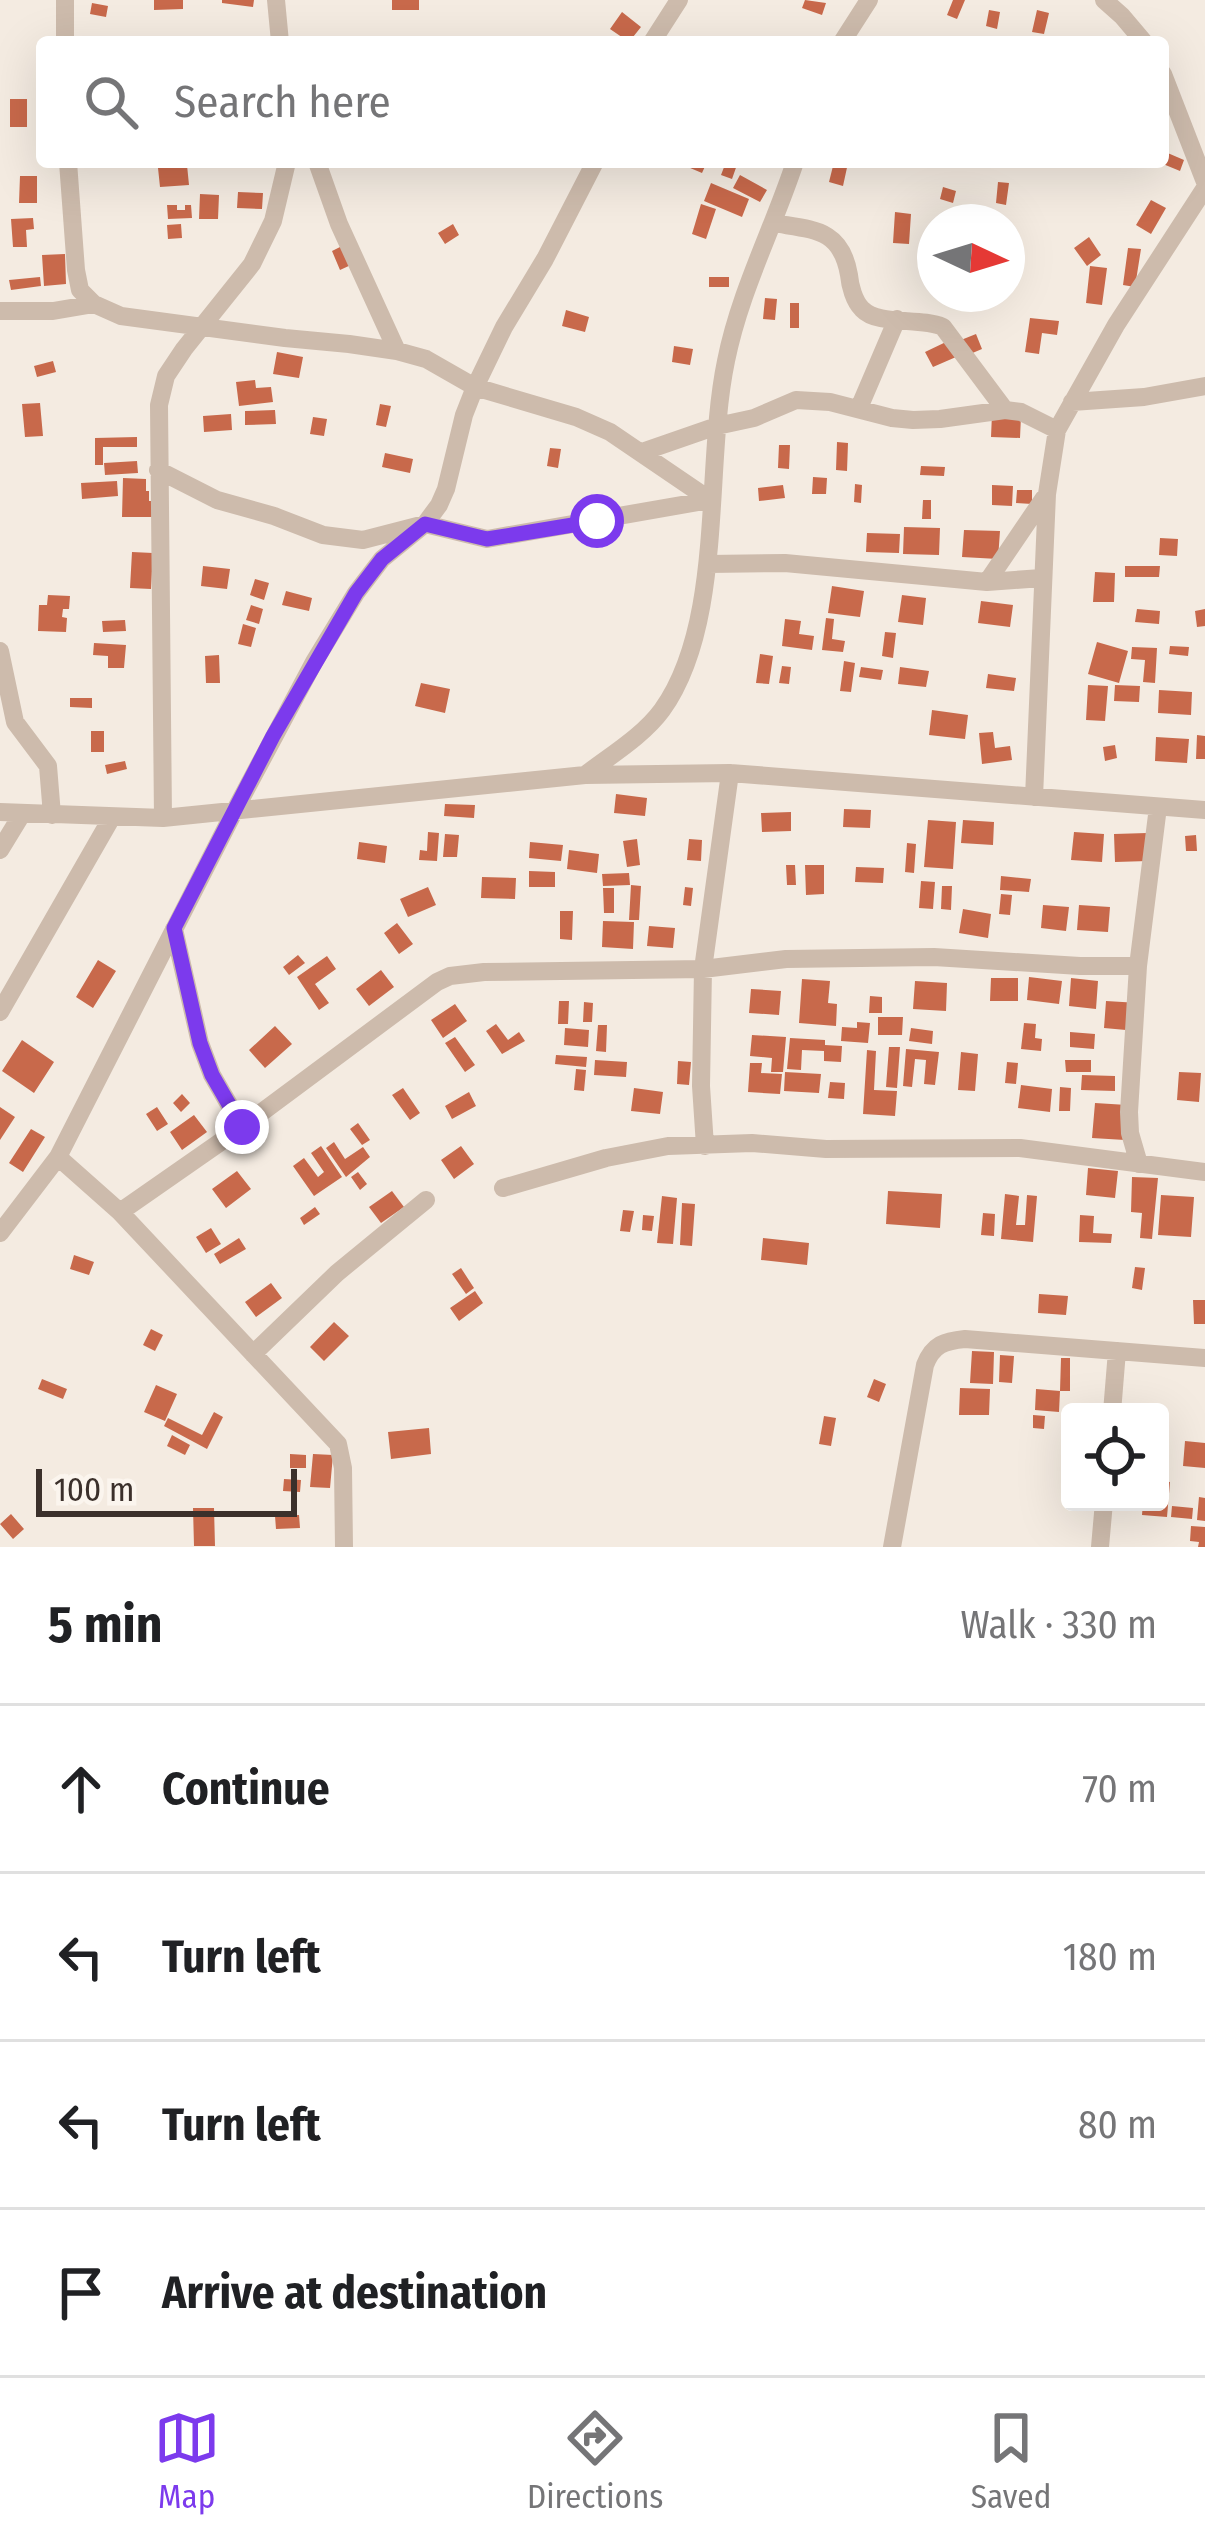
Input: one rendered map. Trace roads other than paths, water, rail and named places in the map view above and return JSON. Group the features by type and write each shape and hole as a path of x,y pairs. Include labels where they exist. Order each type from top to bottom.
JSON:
{"street":[{"path":"65,0 65,36"},
{"path":"276,0 279,36"},
{"path":"656,36 679,0"},
{"path":"846,36 868,0"},
{"path":"1104,0 1139,36"},
{"path":"1034,797 1047,494 1057,430 1205,184 1169,90"},
{"path":"68,168 76,270 80,290 94,304 121,316 397,351 426,359 475,387 610,432 710,500"},
{"path":"163,818 158,405 166,376 253,264 272,221 285,168"},
{"path":"319,168 339,224 397,351"},
{"path":"0,1233 58,1157 314,662 356,593 382,559 425,524 446,489 475,387 593,168"},
{"path":"586,775 661,711 692,647 708,564 725,364 737,312 793,168"},
{"path":"773,223 833,238 843,250 850,284 864,312 876,318 933,322 943,327 1006,410"},
{"path":"0,311 53,311 94,304"},
{"path":"859,408 897,319"},
{"path":"1072,402 1144,398 1205,386"},
{"path":"642,452 811,399 913,420 1006,410 1039,419 1057,430"},
{"path":"158,470 218,500 338,538 364,540 425,524 487,539 710,500"},
{"path":"987,582 1047,494"},
{"path":"708,564 785,563 987,582 1042,578"},
{"path":"0,651 15,722 48,766 52,815"},
{"path":"705,1146 703,968 730,773"},
{"path":"0,812 163,818 586,775 730,773 1205,810"},
{"path":"1138,1164 1129,1112 1138,966 1158,807"},
{"path":"0,850 22,814"},
{"path":"0,1012 112,817"},
{"path":"174,928 200,1043 242,1127"},
{"path":"120,1212 413,998 450,976 703,968 786,958 934,957 1138,966"},
{"path":"503,1188 606,1157 668,1146 752,1143 826,1149 1020,1148 1205,1172"},
{"path":"58,1157 120,1212 338,1444 344,1468 344,1547"},
{"path":"253,1354 338,1273 426,1200"},
{"path":"892,1547 925,1365 936,1346 965,1339 1205,1358"},
{"path":"1113,1403 1117,1351"},
{"path":"1100,1547 1103,1511"}]}
